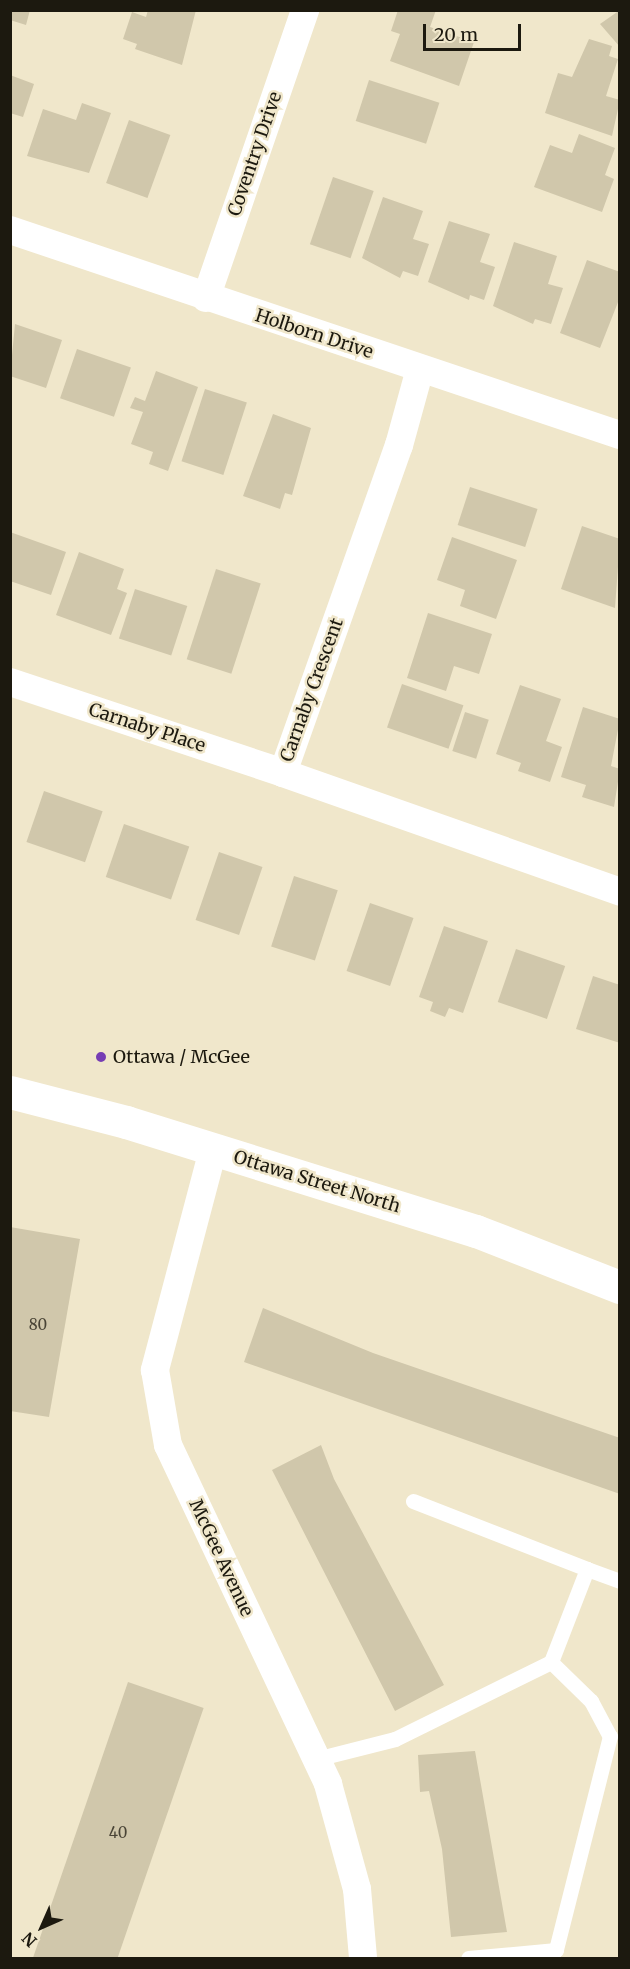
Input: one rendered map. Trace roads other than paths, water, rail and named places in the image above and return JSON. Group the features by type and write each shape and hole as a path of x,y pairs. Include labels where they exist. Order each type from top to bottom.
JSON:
{"main road":[{"name":"Ottawa Street North","path":"10,1092 213,1150 476,1231 620,1287"}],"street":[{"name":"Coventry Drive","path":"206,298 305,10"},
{"name":"Holborn Drive","path":"10,230 206,298 620,435"},
{"name":"Carnaby Crescent","path":"420,369 399,445 283,773 620,892"},
{"name":"Carnaby Place","path":"10,682 283,773"},
{"name":"McGee Avenue","path":"213,1150 155,1370 168,1445 316,1759 357,1889 363,1959"}],"lane":[{"path":"413,1501 620,1581"},
{"path":"316,1759 395,1739 551,1662 586,1569"},
{"path":"468,1959 555,1950 610,1736 591,1701 551,1662"}],"place":[{"name":"Ottawa / McGee","path":"101,1057"}]}
